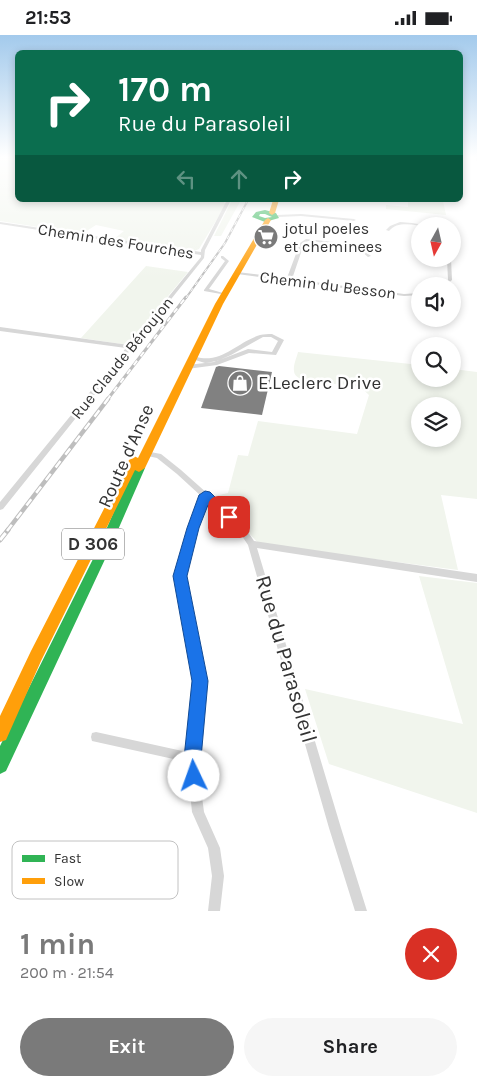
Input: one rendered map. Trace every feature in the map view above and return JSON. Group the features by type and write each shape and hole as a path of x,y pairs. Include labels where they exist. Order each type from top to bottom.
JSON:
{"main road":[{"name":"Route d'Anse","path":"0,765 101,555 145,453 193,354 271,212"},
{"name":"Route d'Anse","path":"0,734 36,656 173,380 221,293 271,212"}],"street":[{"name":"Rue Claude Béroujon","path":"0,507 203,257 228,202"},
{"path":"271,212 354,220"},
{"name":"Chemin des Fourches","path":"0,223 203,254"},
{"path":"388,230 396,223 411,224"},
{"path":"289,279 302,243 307,241 352,245 360,248 369,256"},
{"name":"Chemin des Fourches","path":"221,293 206,290 227,261 222,257"},
{"name":"Chemin du Besson","path":"237,273 411,295"},
{"path":"0,329 131,347"},
{"path":"187,367 215,364 248,351 274,354 281,340 275,336 258,336 228,355 206,361 194,358 193,354"},
{"name":"Rue du Parasoleil","path":"145,453 159,457 205,495 241,528 252,544 361,911"},
{"path":"205,495 193,528 180,576 200,681 192,758 198,812 214,848 218,876 214,911"},
{"path":"252,544 477,577"},
{"path":"96,737 192,758"}],"shaded area":[{"path":"0,197 15,197 15,202 224,202 226,204 199,249 194,251 114,239 124,231 96,225 82,234 0,221"},
{"path":"231,202 240,202 221,236 214,236"},
{"path":"408,202 443,202 446,215 386,209 386,205 408,207"},
{"path":"146,266 188,272 128,345 81,338"},
{"path":"298,352 411,364 411,387 461,387 461,370 477,372 477,499 441,495 458,570 259,544 215,496 228,493 238,455 248,456 258,421 357,434 369,395 354,386 303,380 294,371"},
{"path":"419,576 477,583 477,813 329,764 305,689 463,724"}],"building":[{"name":"E.Leclerc Drive","path":"216,367 272,372 262,415 201,408"}],"railway":[{"path":"186,298 225,243 247,202"},
{"path":"107,400 186,297"},
{"path":"7,531 108,399"},
{"path":"0,540 8,530"}],"traffic: fast":[{"path":"265,212 274,214 276,218 265,220 255,217 258,213 265,212"},
{"path":"0,765 101,555 139,468"}],"traffic: slow":[{"path":"272,213 275,202"},
{"path":"139,468 219,304 268,220"},
{"path":"0,734 36,656 134,460"}],"place":[{"name":"jotul poeles et cheminees","path":"266,237"},
{"name":"E.Leclerc Drive","path":"240,383"}],"route":[{"path":"194,776 192,758 200,681 180,576 193,528 205,495 229,517"}]}
